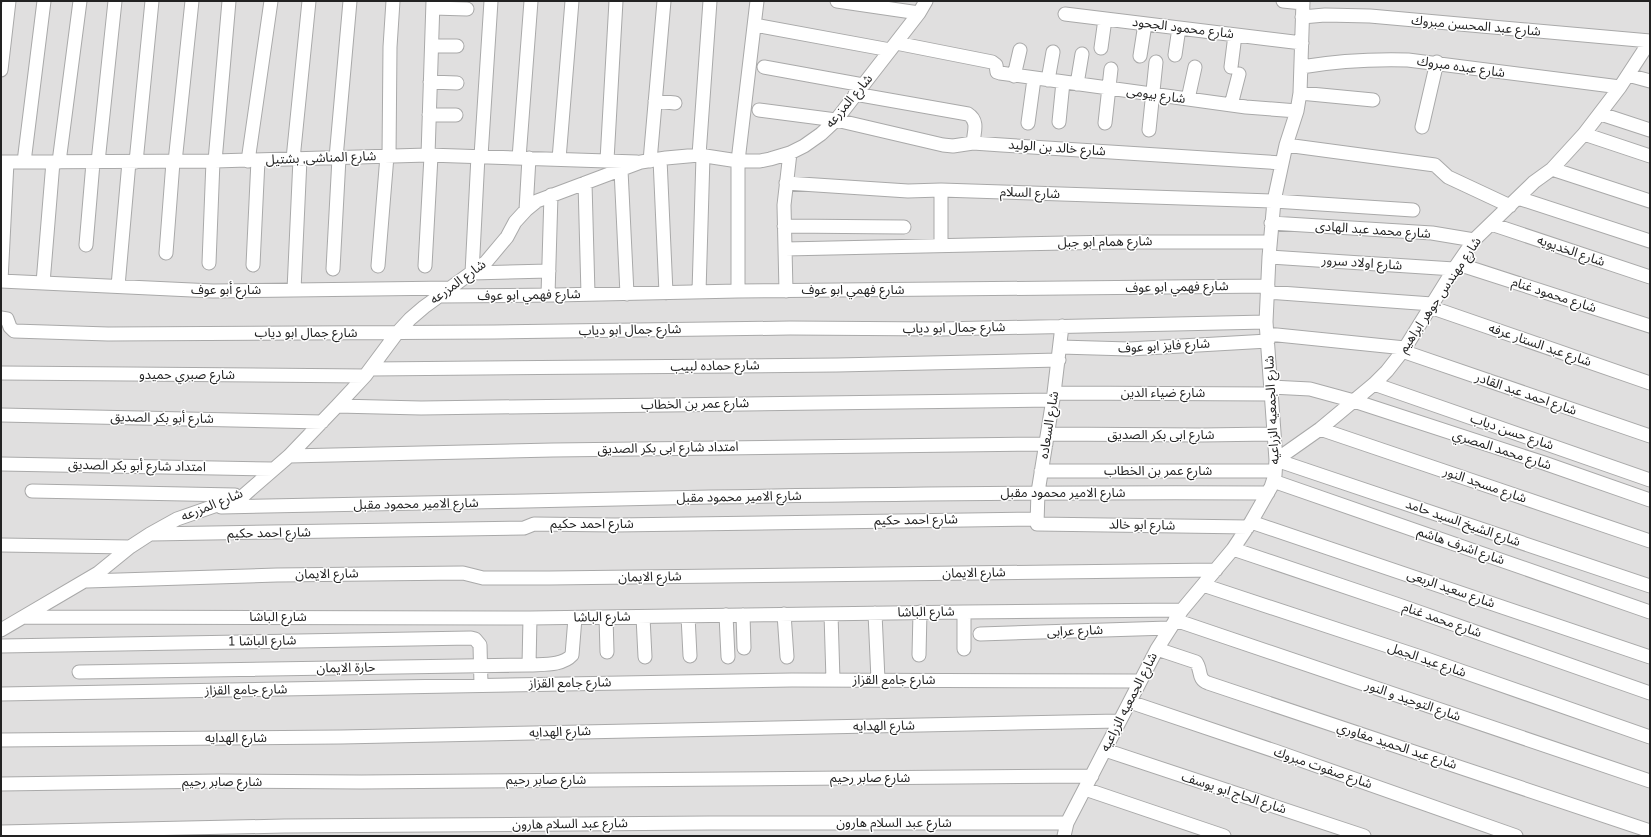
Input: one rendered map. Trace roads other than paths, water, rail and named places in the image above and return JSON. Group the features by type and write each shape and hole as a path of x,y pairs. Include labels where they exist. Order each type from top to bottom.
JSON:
{"street":[{"path":"1,70 9,1"},
{"path":"24,162 44,1"},
{"path":"43,283 56,162 80,1"},
{"path":"86,245 115,1"},
{"path":"118,286 152,1"},
{"path":"166,253 174,162 192,1"},
{"path":"210,263 214,161 229,1"},
{"path":"254,265 253,160 271,1"},
{"path":"294,290 296,159 309,1"},
{"path":"333,269 337,158 350,1"},
{"path":"378,266 388,156 390,47 393,1"},
{"path":"492,1 472,273 549,271"},
{"path":"526,210 524,158 531,1"},
{"path":"559,159 572,1"},
{"path":"607,160 616,1"},
{"path":"664,1 650,160 666,293"},
{"path":"699,292 701,156 710,1"},
{"path":"738,290 738,161 758,1"},
{"path":"837,1 919,13"},
{"name":"شارع المزرعه","path":"9,624 106,568 130,547 177,519 243,496 289,456 322,422 368,372 397,333 414,315 486,262 507,237 515,222 526,210 537,202 551,195 650,160 701,156 738,161 760,161 790,153 821,134 836,120 919,13 926,1"},
{"path":"1283,1 1303,2"},
{"name":"شارع الجمعيه الزراعيه","path":"1068,832 1085,789 1157,648 1176,619 1233,549 1268,493 1275,470 1267,332 1267,289 1271,223 1274,201 1286,145 1297,111 1300,93 1303,2"},
{"path":"425,266 430,156 429,115 433,5 467,8"},
{"name":"شارع محمود الجحود","path":"1065,14 1302,43"},
{"name":"شارع عبد المحسن مبروك","path":"1302,17 1325,15 1370,16 1650,41"},
{"path":"1101,48 1105,19"},
{"path":"1140,56 1144,24"},
{"path":"755,25 893,46"},
{"path":"1175,55 1179,28"},
{"path":"1231,105 1235,70 1235,35"},
{"name":"شارع مهندس جوهر ابراهيم","path":"1275,470 1387,371 1404,349 1474,240 1534,182 1552,168 1584,134 1601,114 1650,41"},
{"path":"432,46 457,46"},
{"name":"شارع بيومى","path":"893,46 992,62 996,65 998,73 1014,76 1231,105 1297,111"},
{"path":"1014,76 1020,50"},
{"path":"1048,80 1053,52"},
{"path":"1077,84 1082,54"},
{"name":"شارع عبده مبروك","path":"1301,67 1372,59 1408,60 1437,62 1478,69 1620,87"},
{"path":"1149,130 1156,62"},
{"path":"1422,127 1437,62"},
{"path":"764,67 968,114 973,117 975,122 973,143"},
{"path":"1188,99 1195,67"},
{"path":"1105,124 1111,69"},
{"path":"1628,75 1650,81"},
{"path":"1028,123 1034,78"},
{"path":"430,82 457,83"},
{"path":"1059,122 1063,82"},
{"path":"1300,93 1373,100"},
{"path":"655,101 675,103"},
{"name":"شارع خالد بن الوليد","path":"759,110 836,120 943,145 953,146 973,143 1282,163"},
{"path":"1601,114 1650,130"},
{"path":"429,115 456,115"},
{"path":"1584,134 1650,156"},
{"path":"1286,145 1435,165 1448,177 1514,202 1650,242"},
{"path":"786,290 784,226 786,183 790,153"},
{"name":"شارع المناشى, بشتيل","path":"4,162 174,162 388,156 480,156 650,160"},
{"path":"1,281 4,162"},
{"path":"1552,168 1650,201"},
{"path":"621,170 627,294"},
{"path":"586,183 588,294"},
{"name":"شارع السلام","path":"786,183 908,191 941,190 1274,201 1413,210"},
{"path":"940,246 941,190"},
{"path":"548,295 551,195"},
{"name":"شارع محمد عبد الهادى","path":"1271,223 1432,233 1474,240"},
{"name":"شارع الخديويه","path":"1491,224 1650,278"},
{"path":"784,226 904,227"},
{"name":"شارع همام ابو جبل","path":"785,249 1116,242 1270,242"},
{"name":"شارع اولاد سرور","path":"1269,257 1456,266"},
{"name":"شارع محمود غنام","path":"1456,266 1650,326"},
{"name":"شارع أبو عوف","path":"1,281 213,291 451,288"},
{"name":"شارع فهمي ابو عوف","path":"439,296 627,294 738,290 1267,289 1431,305"},
{"name":"شارع عبد الستار عرفه","path":"1431,305 1650,383"},
{"name":"شارع جمال ابو دياب","path":"1,318 7,319 11,330 108,334 397,333 790,328 941,329 1062,326 1267,332"},
{"name":"شارع السعاده","path":"1037,521 1038,492 1054,396 1062,326"},
{"name":"شارع فايز ابو عوف","path":"1060,347 1129,349 1267,332"},
{"name":"شارع احمد عبد القادر","path":"1267,332 1404,349 1650,436"},
{"name":"شارع حماده لبيب","path":"368,372 1059,360"},
{"name":"شارع صبري حميدو","path":"4,373 368,372"},
{"name":"شارع حسن دياب","path":"1374,384 1650,480"},
{"name":"شارع ضياء الدين","path":"1054,396 1310,389 1354,401"},
{"name":"شارع عمر بن الخطاب","path":"337,406 421,408 1054,396"},
{"name":"شارع محمد المصري","path":"1354,401 1544,463 1650,500"},
{"name":"شارع أبو بكر الصديق","path":"1,415 322,422"},
{"name":"شارع مسجد النور","path":"1320,430 1650,540"},
{"name":"شارع ابى بكر الصديق","path":"1047,439 1274,434"},
{"name":"امتداد شارع ابى بكر الصديق","path":"289,456 1047,439"},
{"name":"امتداد شارع أبو بكر الصديق","path":"1,464 273,469"},
{"name":"شارع عمر بن الخطاب","path":"1041,471 1275,470"},
{"name":"شارع الشيخ السيد حامد","path":"1275,470 1650,586"},
{"name":"شارع اشرف هاشم","path":"1275,470 1650,612"},
{"path":"32,491 243,496"},
{"name":"شارع الامير محمود مقبل","path":"212,507 377,506 662,498 1038,492 1268,493"},
{"name":"شارع ابو خالد","path":"1037,521 1249,524"},
{"name":"شارع احمد حكيم","path":"150,534 524,528 534,524 1037,521"},
{"name":"شارع سعيد الربعى","path":"1249,524 1650,657"},
{"path":"1,546 130,547"},
{"name":"شارع محمد غنام","path":"1233,549 1396,604 1650,693"},
{"name":"شارع الايمان","path":"85,581 277,575 463,573 483,578 549,578 1216,570"},
{"name":"شارع عيد الجمل","path":"1203,585 1465,672 1650,737"},
{"path":"1029,632 1030,611"},
{"name":"شارع الباشا","path":"9,624 575,618 1030,611 1176,619"},
{"path":"919,655 920,612"},
{"path":"964,612 964,650"},
{"path":"875,613 878,680"},
{"path":"784,614 787,657"},
{"path":"831,614 833,680"},
{"path":"726,615 728,657"},
{"path":"743,615 744,648"},
{"path":"688,616 690,656"},
{"path":"606,617 606,652"},
{"path":"643,617 645,657"},
{"path":"529,665 530,618"},
{"name":"حارة الايمان","path":"79,672 529,665 559,662 568,659 572,655 575,618"},
{"name":"شارع عرابى","path":"980,634 1029,632 1176,619"},
{"name":"شارع التوحيد و النور","path":"1176,619 1650,781"},
{"name":"شارع الباشا 1","path":"1,646 475,638 480,645 481,685"},
{"name":"شارع عبد الحميد مغاوري","path":"1157,648 1196,662 1199,666 1200,677 1203,681 1208,683 1650,830"},
{"name":"شارع جامع القزاز","path":"1,694 833,680 1139,681"},
{"name":"شارع صفوت مبروك","path":"1130,702 1275,751 1516,836"},
{"name":"شارع الهدايه","path":"1,740 341,737 1119,721"},
{"name":"شارع الحاج ابو يوسف","path":"1105,750 1364,836"},
{"name":"شارع صابر رحيم","path":"1,784 218,781 361,782 1092,776"},
{"path":"1085,789 1224,836"},
{"name":"شارع عبد السلام هارون","path":"1,832 98,831 165,828 710,823 1068,832"}]}
